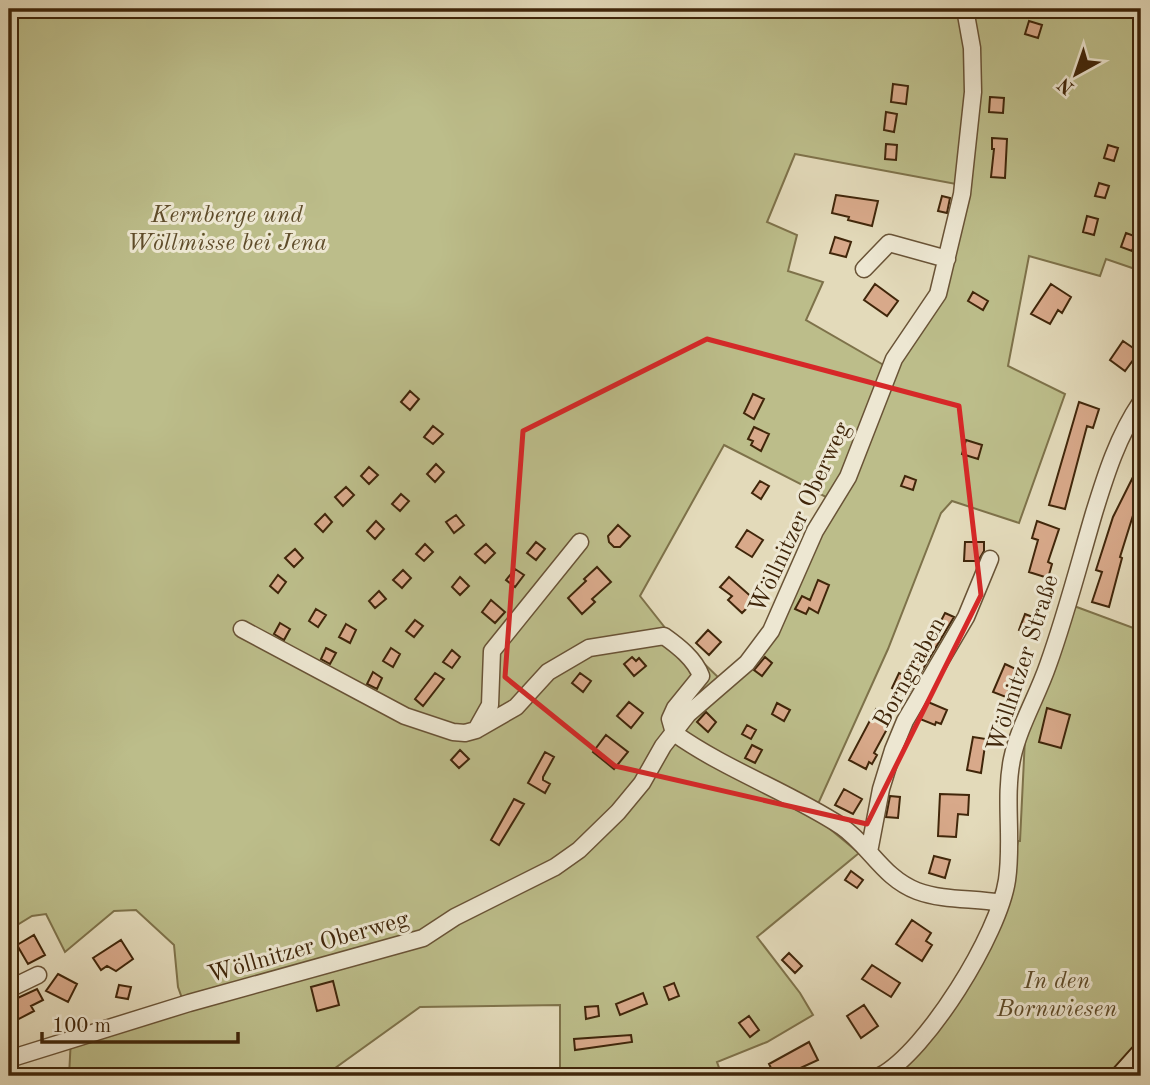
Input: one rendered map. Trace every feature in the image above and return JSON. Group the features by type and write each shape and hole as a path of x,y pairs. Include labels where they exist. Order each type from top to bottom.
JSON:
{"main road":[{"path":"1124,1076 1141,1057"}],"street":[{"name":"Wöllnitzer Oberweg","path":"9,1059 189,1003 423,938 455,917 555,867 579,850 618,811 642,783 663,746 700,702 724,685 747,663 771,631 815,531 848,477 894,359 938,293 962,194 973,92 972,48 965,9"},
{"path":"864,270 889,243 947,259"},
{"name":"Wöllnitzer Straße","path":"880,1076 911,1052 935,1024 958,990 1001,903 1007,882 1010,840 1010,775 1019,733 1048,666 1112,456 1141,402"},
{"path":"242,629 405,716 453,732 465,733 476,730 490,705 492,651 580,542"},
{"name":"Borngraben","path":"869,852 881,789 893,750 905,721 966,617 990,559"},
{"name":"Wöllnitzer Oberweg","path":"476,730 516,707 548,672 589,648 664,636 678,646 699,669 701,676 675,708 670,719 674,733"},
{"path":"674,733 726,766 857,837 894,879 918,891 950,898 1001,903"},
{"path":"9,989 38,975"}],"highlighted area":[{"path":"707,339 959,406 981,595 867,824 615,766 505,677 523,431"}],"green space":[{"name":"Kernberge und Wöllmisse bei Jena","path":"9,9 1141,9 1141,271 1106,259 1100,276 1029,256 1008,366 1065,394 1019,523 952,501 941,513 888,649 813,815 859,853 757,937 800,993 813,1015 767,1042 717,1062 722,1076 560,1076 560,1005 420,1007 324,1076 69,1076 71,1038 183,1001 178,987 174,945 136,910 114,911 65,952 46,914 32,916 9,930","holes":["795,154 967,186 930,316 894,371 806,320 823,282 788,271 797,235 767,222","724,445 840,504 817,535 745,670 727,686 682,642 670,634 640,596"]},
{"name":"In den Bornwiesen","path":"1074,606 1136,629 1141,618 1141,1041 1110,1076 886,1076 896,1070 1004,908 1020,841 1025,738"}],"building":[{"path":"1029,21 1042,25 1038,38 1025,34"},
{"path":"893,84 908,86 906,104 891,102"},
{"path":"990,97 1004,98 1003,113 989,112"},
{"path":"886,112 897,114 894,132 884,130"},
{"path":"992,138 1007,139 1005,178 991,177 994,149"},
{"path":"886,144 897,145 896,160 885,159"},
{"path":"1108,145 1118,148 1114,161 1104,158"},
{"path":"1099,183 1109,186 1105,198 1095,196"},
{"path":"836,195 878,201 872,226 832,213"},
{"path":"942,196 950,198 947,213 938,211"},
{"path":"1087,216 1098,219 1094,235 1083,232"},
{"path":"1126,233 1137,237 1132,251 1121,247"},
{"path":"835,237 851,242 846,257 830,253"},
{"path":"875,284 898,301 887,316 864,300"},
{"path":"1051,284 1071,297 1062,313 1058,310 1050,324 1031,314"},
{"path":"973,292 988,301 983,310 968,301"},
{"path":"1123,341 1139,352 1125,371 1110,360"},
{"path":"410,391 419,399 410,410 401,402"},
{"path":"753,394 764,399 754,419 744,413"},
{"path":"1079,402 1099,409 1093,428 1087,426 1065,509 1049,505"},
{"path":"433,426 443,434 433,444 424,437"},
{"path":"754,427 769,434 761,451 751,445 753,441 748,439"},
{"path":"966,440 982,445 978,459 962,454"},
{"path":"1141,461 1141,512 1135,509 1120,557 1122,558 1109,607 1092,602 1102,572 1096,570 1113,517"},
{"path":"436,464 444,472 435,482 427,474"},
{"path":"369,467 378,475 369,484 361,476"},
{"path":"905,476 916,480 913,490 901,486"},
{"path":"760,481 769,486 761,499 752,493"},
{"path":"346,487 354,495 343,506 335,497"},
{"path":"401,494 409,501 400,511 392,504"},
{"path":"325,514 332,522 323,532 315,524"},
{"path":"456,515 464,525 454,533 446,522"},
{"path":"376,521 384,529 375,539 367,531"},
{"path":"1037,521 1059,529 1048,562 1052,564 1048,578 1029,572 1038,540 1032,538"},
{"path":"618,525 630,536 620,547 614,547 608,536"},
{"path":"747,530 763,540 752,557 736,547"},
{"path":"536,542 545,549 536,560 527,553"},
{"path":"965,542 984,542 984,551 978,561 964,561"},
{"path":"425,544 433,552 424,561 416,554"},
{"path":"486,544 495,553 485,563 475,554"},
{"path":"295,549 303,558 294,567 285,558"},
{"path":"597,567 611,582 592,599 595,602 582,614 568,598"},
{"path":"515,569 524,575 515,587 506,580"},
{"path":"403,570 411,578 402,588 393,580"},
{"path":"278,575 286,582 278,593 270,586"},
{"path":"460,577 469,586 460,595 452,587"},
{"path":"729,577 755,600 742,613 728,600 732,596 720,587"},
{"path":"818,580 829,585 818,613 809,608 806,614 795,609 802,596 810,600"},
{"path":"379,591 386,599 375,608 369,601"},
{"path":"491,600 505,612 495,623 482,612"},
{"path":"316,609 326,615 318,627 309,621"},
{"path":"945,613 954,617 907,696 892,688 899,673 904,675 910,664 912,665 923,643 928,646"},
{"path":"1025,614 1043,621 1037,637 1019,630"},
{"path":"415,620 423,626 414,637 406,631"},
{"path":"280,623 290,629 284,640 274,634"},
{"path":"346,624 356,630 350,643 339,637"},
{"path":"708,630 721,642 709,655 696,643"},
{"path":"326,648 336,653 330,664 321,659"},
{"path":"391,648 400,654 393,667 383,661"},
{"path":"452,650 460,657 452,668 443,662"},
{"path":"632,657 636,661 639,658 646,666 634,676 624,664"},
{"path":"765,657 772,663 762,676 754,670"},
{"path":"1005,664 1018,670 1006,697 993,692"},
{"path":"373,672 382,678 377,689 367,684"},
{"path":"435,673 444,679 423,706 415,699"},
{"path":"580,673 591,681 583,692 572,683"},
{"path":"629,702 643,713 631,728 617,716"},
{"path":"928,702 947,710 941,724 936,722 935,725 920,719"},
{"path":"777,703 790,710 784,721 772,714"},
{"path":"1047,708 1070,715 1061,748 1039,742"},
{"path":"876,709 893,718 874,753 877,755 866,769 849,760"},
{"path":"706,712 716,722 708,732 697,722"},
{"path":"747,725 756,730 751,739 742,734"},
{"path":"606,735 628,752 614,769 593,752"},
{"path":"973,737 986,739 981,773 967,770"},
{"path":"752,745 762,750 755,763 745,758"},
{"path":"460,750 469,759 459,768 451,760"},
{"path":"545,752 554,757 543,777 543,780 550,784 545,793 528,783"},
{"path":"844,789 862,799 853,814 835,805"},
{"path":"940,794 969,795 968,815 958,814 956,837 938,836"},
{"path":"890,796 900,797 898,818 886,817"},
{"path":"514,799 524,804 499,845 491,840"},
{"path":"934,856 950,860 945,878 929,873"},
{"path":"851,871 863,880 857,888 845,880"},
{"path":"912,920 931,933 926,941 932,945 922,961 896,944"},
{"path":"34,935 45,955 28,964 17,945"},
{"path":"121,940 133,959 116,971 107,966 101,970 93,958"},
{"path":"789,953 802,966 795,973 782,960"},
{"path":"872,965 900,983 891,997 862,979"},
{"path":"58,974 77,984 68,1002 46,991"},
{"path":"333,981 339,1005 317,1011 311,987"},
{"path":"674,983 679,996 669,1000 664,987"},
{"path":"119,985 131,987 128,999 116,997"},
{"path":"37,989 43,1000 31,1006 34,1011 15,1021 9,1009 9,1002"},
{"path":"643,993 647,1004 620,1015 616,1004"},
{"path":"864,1005 878,1026 861,1038 847,1016"},
{"path":"598,1006 599,1016 586,1019 585,1007"},
{"path":"749,1016 759,1030 750,1037 739,1023"},
{"path":"631,1035 632,1042 575,1050 574,1039"},
{"path":"809,1042 818,1060 783,1076 775,1076 769,1064"}]}
